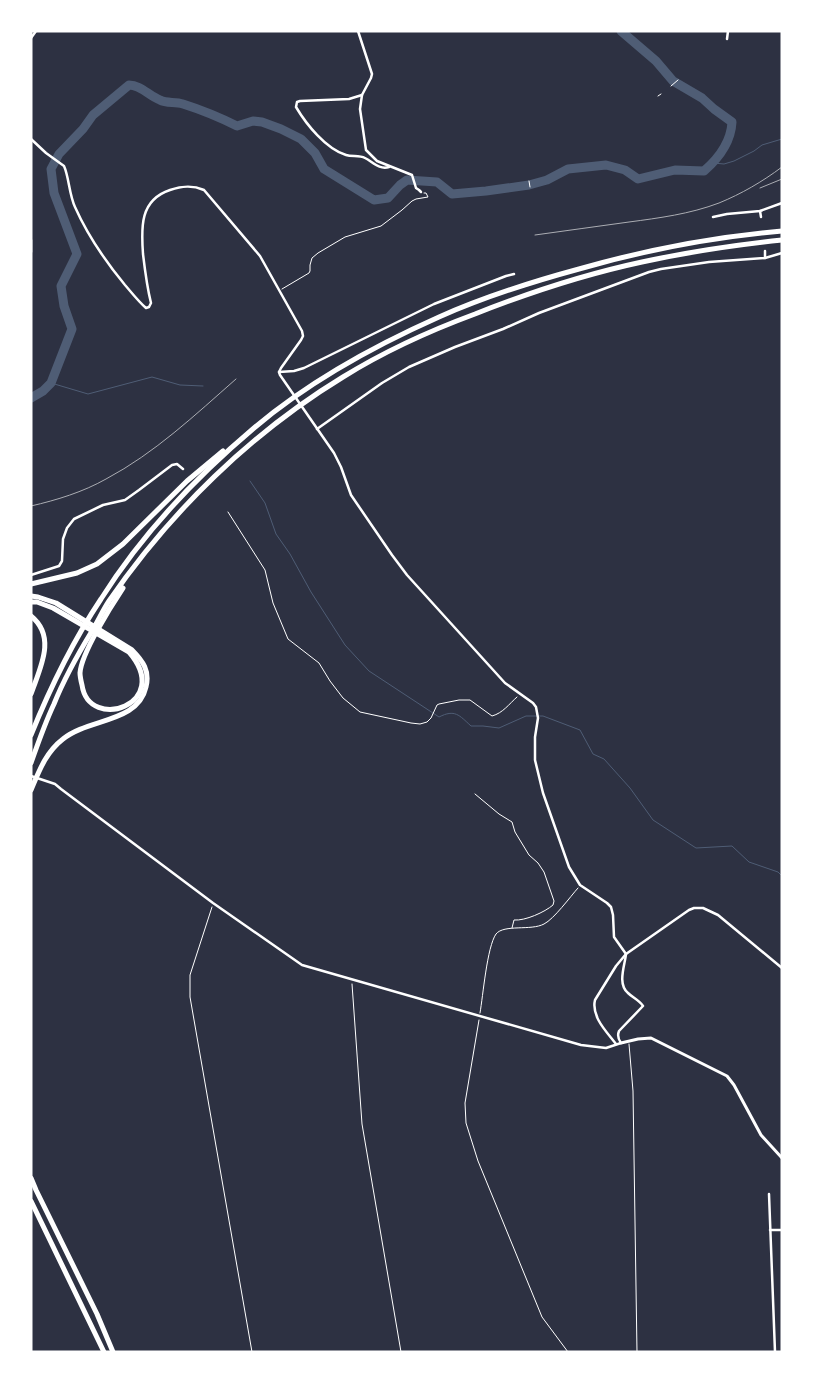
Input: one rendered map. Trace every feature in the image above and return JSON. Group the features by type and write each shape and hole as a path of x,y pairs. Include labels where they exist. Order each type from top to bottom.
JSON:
{"highway":[{"path":"31,584 77,573 97,564 123,544 188,482 241,436 339,368 440,316 536,281 632,255 732,236 782,231"},
{"path":"31,763 54,702 80,651 146,552 184,507 216,474 297,407 344,376 400,345 504,302 616,268 705,250 782,240"},
{"path":"31,735 46,697 72,646 101,598 134,553 176,502 255,427"},
{"path":"31,596 56,603 132,650 142,659 146,668 148,682 143,698 128,712 85,726 62,739 43,762 31,790"},
{"path":"31,602 37,602 53,608 129,652 137,662 142,682 139,694 124,707 114,710 93,705 83,692 80,673 85,656 111,603"},
{"path":"31,616 43,630 45,639 42,661 31,694"},
{"path":"31,1178 97,1314 113,1352"},
{"path":"31,1202 104,1352"}],"street":[{"path":"31,38 36,31"},
{"path":"358,31 372,74 362,96 360,109 366,150 377,161 412,175 416,188 420,192"},
{"path":"727,39 728,31"},
{"path":"362,96 349,99 300,101 297,102 296,107 303,119 317,134 339,153 362,157 381,168 389,166"},
{"path":"31,140 65,169 75,208 108,264 139,302 147,308 151,303 147,289 142,231 144,217 151,202 163,192 178,187 196,187 204,190 260,256 299,324 303,336 279,372"},
{"path":"713,217 727,214 760,212 782,203"},
{"path":"760,212 761,217"},
{"path":"31,240 31,252"},
{"path":"764,251 765,258"},
{"path":"317,429 374,388 409,367 446,350 503,330 539,313 648,272 709,262 765,258 782,253"},
{"path":"279,372 304,368 434,304 514,274"},
{"path":"279,372 338,462 351,495 395,560 505,683 533,703 538,718 535,737 535,760 543,793 569,867 580,886 607,903 611,908 614,937 626,954 622,984 628,994 643,1004 619,1031 618,1036 621,1043"},
{"path":"31,575 58,566 62,561 63,539 67,528 74,519 103,505 125,500 172,465 177,464 183,469"},
{"path":"31,776 55,784 213,904 302,965 581,1045 606,1048 628,1041 651,1038 727,1076 734,1085 761,1135 782,1158"},
{"path":"616,1044 597,1017 594,1002 603,985 626,954 689,910 703,908 718,914 782,968"},
{"path":"769,1194 775,1352"},
{"path":"770,1230 782,1230"}],"path":[{"path":"671,86 678,80"},
{"path":"529,181 530,187"},
{"path":"279,290 308,273 312,258 318,253 345,237 381,226 412,200 428,197 426,193 420,192"},
{"path":"228,512 265,570 276,610 288,639 319,663 343,698 360,712 420,724 427,722 431,718 435,708 440,704 470,700 492,716 502,711 519,694"},
{"path":"476,794 512,822 515,832 529,854 544,872 554,901 553,905 544,912 520,921 514,920 512,929"},
{"path":"568,1352 542,1317 478,1161 466,1123 465,1103 486,971 496,934 503,929 532,928 546,924 580,886"},
{"path":"213,904 190,975 190,997 252,1352"},
{"path":"352,980 362,1124 401,1352"},
{"path":"628,1041 632,1090 637,1352"}],"waterway":[{"path":"31,398 43,391 51,383 72,329 64,306 61,286 77,254 54,193 51,169 59,154 83,129 93,115 129,85 133,85 163,101 190,106 237,126 253,121 262,122 281,129 301,139 315,153 324,169 374,200 388,198 407,180 437,182 452,194 529,185 547,180 568,169 606,165 625,170 638,179 675,170 704,171 715,161 727,143 732,122 702,98 673,81 656,61 621,31"},
{"path":"713,163 724,164 734,161 762,145 782,139"},
{"path":"51,383 88,394 152,377 180,385 203,386"},
{"path":"250,481 265,503 276,534 290,554 311,592 345,645 369,671 439,717 449,713 457,714 471,726 499,728 526,716 543,716 580,730 593,754 604,759 630,788 653,820 696,848 732,846 749,862 778,872 782,876"}],"railway":[{"path":"535,235 652,219 697,210 735,196 759,183 782,167"},
{"path":"760,188 782,179"},
{"path":"31,506 79,492 124,469 174,433 236,379"}]}
